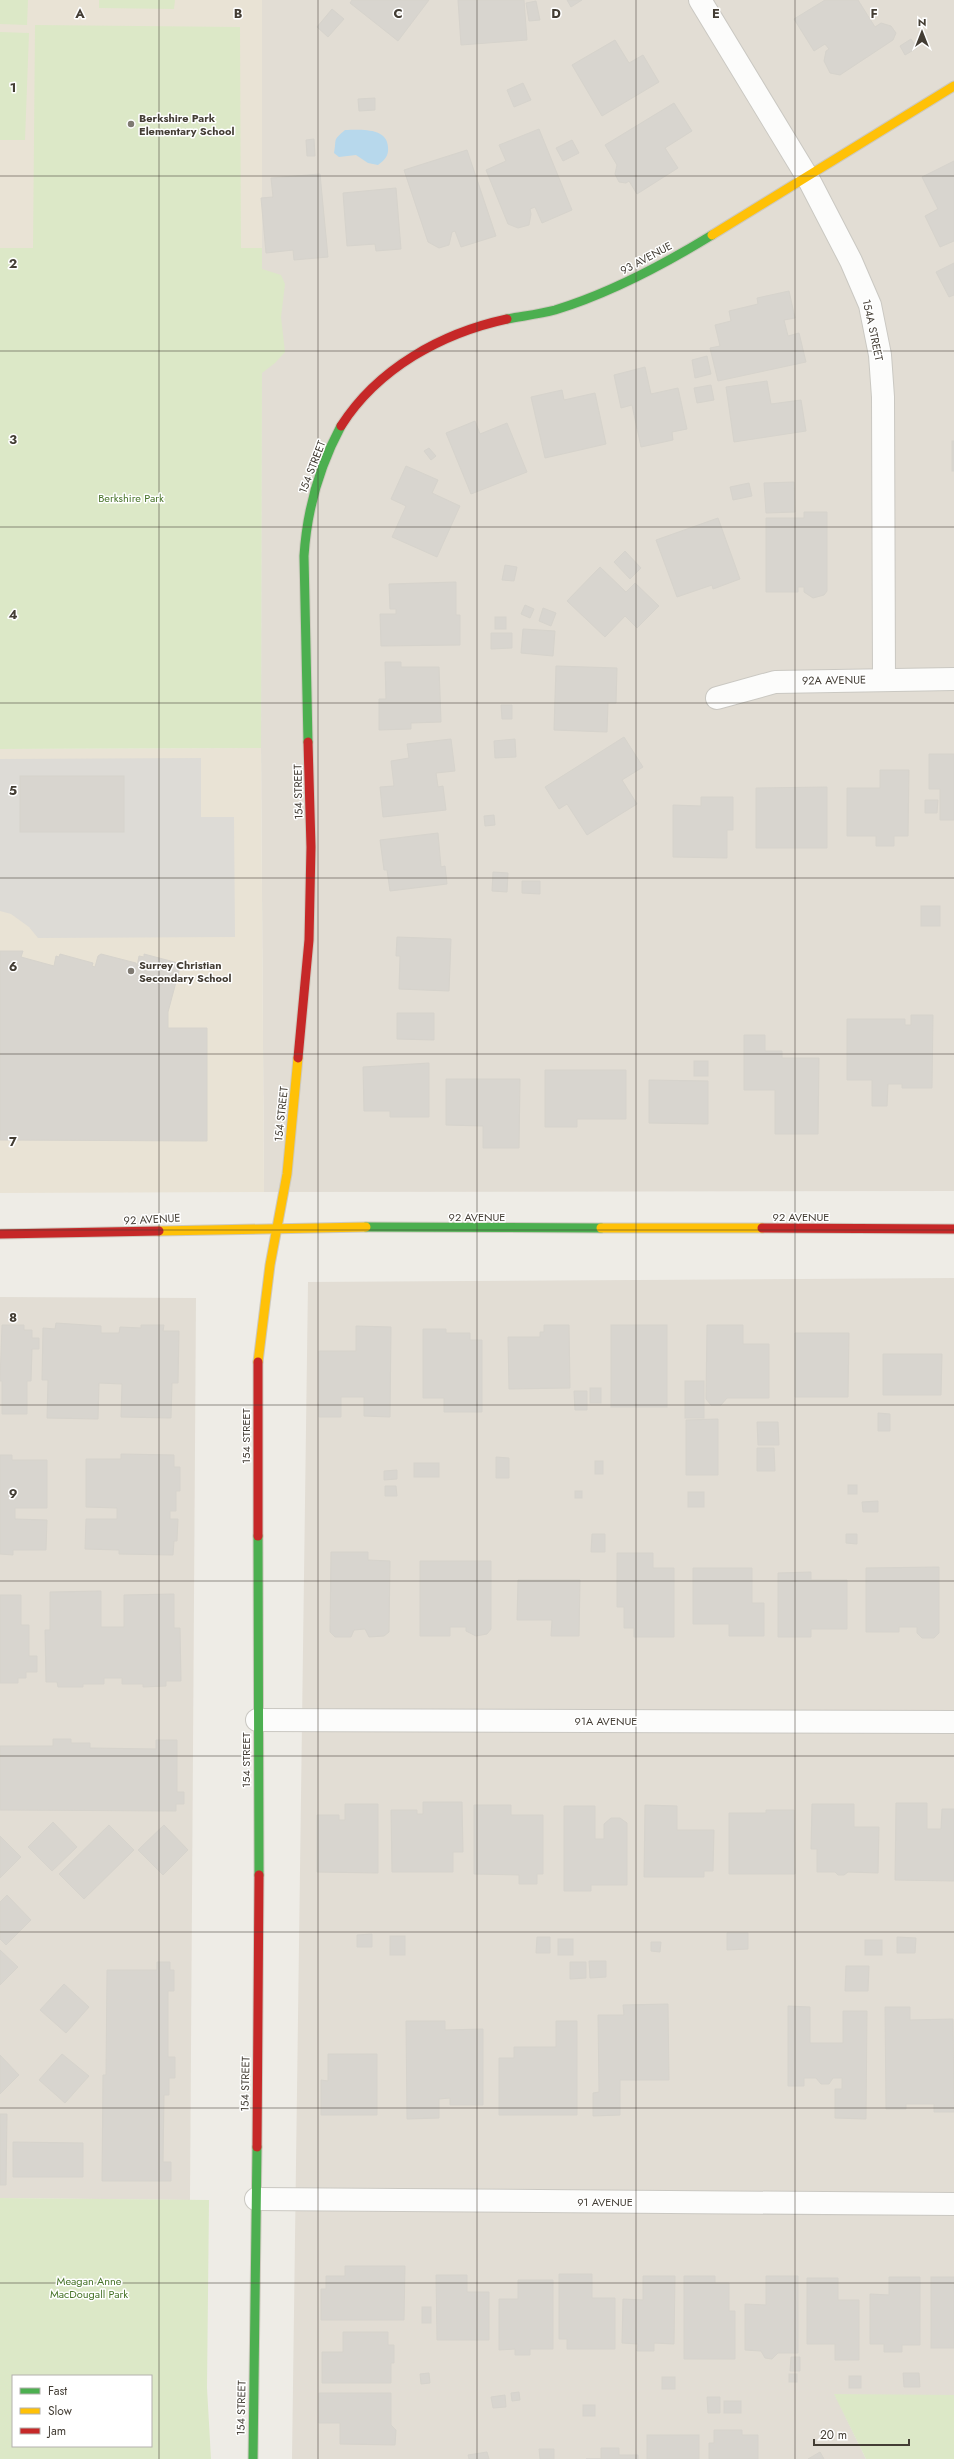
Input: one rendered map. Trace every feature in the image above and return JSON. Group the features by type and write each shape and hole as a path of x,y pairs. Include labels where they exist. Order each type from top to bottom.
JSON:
{"street":[{"name":"154A STREET","path":"700,0 808,178 829,216 870,305 880,355 883,397 884,679"},
{"name":"93 AVENUE","path":"343,424 370,389 403,363 439,343 496,322 556,310 614,288 668,261 808,178 954,86"},
{"name":"154 STREET","path":"253,2459 259,1926 257,1720 258,1362 270,1265 287,1174 309,940 311,847 305,534 307,513 320,474 343,424"},
{"name":"92A AVENUE","path":"717,698 774,682 954,679"},
{"name":"92 AVENUE","path":"0,1234 140,1233 170,1230 278,1227 954,1229"},
{"name":"91A AVENUE","path":"257,1720 954,1722"},
{"name":"91 AVENUE","path":"256,2199 954,2204"}],"shaded area":[{"name":"Berkshire Park Elementary School","path":"0,0 262,0 262,248 0,248"},
{"path":"262,0 954,0 954,1191 264,1192 261,748"},
{"name":"Surrey Christian Secondary School","path":"261,748 264,1192 0,1193 0,749"},
{"path":"201,758 201,817 234,817 235,937 38,938 29,927 11,914 0,911 0,759"},
{"path":"954,1278 954,2395 835,2395 866,2459 292,2459 308,1282"},
{"path":"0,1297 196,1298 190,2200 0,2198"}],"green space":[{"path":"0,0 28,0 27,25 0,24"},
{"path":"99,0 175,0 174,9 99,8"},
{"name":"Berkshire Park","path":"35,25 240,27 241,248 262,248 262,269 281,275 285,284 281,317 285,352 275,363 262,373 261,748 0,749 0,248 33,248"},
{"path":"0,32 29,33 25,140 0,140"},
{"name":"Meagan Anne MacDougall Park","path":"0,2198 209,2200 207,2388 211,2459 0,2459"},
{"path":"834,2394 954,2395 954,2459 866,2459"}],"water":[{"path":"345,130 371,131 383,136 388,147 386,157 378,165 368,163 356,155 339,157 334,153 336,140"}],"building":[{"path":"352,0 429,0 398,41 350,3"},
{"path":"458,0 524,0 527,40 461,45"},
{"path":"567,0 582,0 571,7"},
{"path":"825,0 858,0 875,27 881,23 891,26 896,33 893,40 840,75 830,73 824,61 826,51 829,49 825,44 814,51 794,19"},
{"path":"536,1 540,20 529,21 526,3"},
{"path":"332,9 344,19 328,37 317,27"},
{"path":"911,39 917,48 905,55 900,46"},
{"path":"615,40 629,63 643,55 659,82 602,116 572,65"},
{"path":"523,83 531,100 514,107 507,90"},
{"path":"375,98 375,110 359,111 358,99"},
{"path":"674,103 692,131 665,148 678,168 637,194 629,181 626,183 619,182 615,174 617,165 605,145"},
{"path":"539,129 572,210 542,223 535,207 530,209 531,214 529,225 518,228 508,224 486,170 506,161 499,145"},
{"path":"314,139 315,156 307,156 306,140"},
{"path":"572,140 579,153 563,161 556,148"},
{"path":"467,150 496,236 461,247 455,231 452,232 449,245 439,248 428,242 404,170"},
{"path":"954,161 954,241 940,247 925,216 938,209 922,177"},
{"path":"320,174 328,257 294,260 293,250 266,253 261,198 273,197 271,178"},
{"path":"396,188 401,249 376,251 375,244 347,246 343,193"},
{"path":"954,263 954,295 949,297 936,272"},
{"path":"789,291 795,318 784,320 788,336 799,333 806,362 718,381 710,348 720,346 715,325 731,321 729,311 758,304 757,298"},
{"path":"707,356 711,374 695,378 692,360"},
{"path":"645,367 651,394 678,388 687,429 672,432 673,440 641,447 632,405 621,408 614,375"},
{"path":"767,381 771,404 801,400 806,431 734,442 726,387"},
{"path":"711,385 714,400 697,403 694,388"},
{"path":"562,390 564,400 595,393 606,444 545,458 531,397"},
{"path":"475,421 480,434 507,423 527,472 471,494 446,433"},
{"path":"952,441 954,441 954,471 952,471"},
{"path":"429,448 436,456 431,460 424,451"},
{"path":"406,466 438,480 432,493 460,506 437,557 392,537 406,506 391,499"},
{"path":"794,482 795,512 766,513 764,483"},
{"path":"749,483 752,496 733,500 730,487"},
{"path":"804,512 827,512 827,591 824,595 813,598 804,592 804,587 798,587 798,592 766,592 766,518 804,518"},
{"path":"718,518 740,579 713,589 712,585 677,597 656,540"},
{"path":"625,551 641,568 630,579 614,562"},
{"path":"505,565 517,567 514,581 502,580"},
{"path":"600,567 626,592 635,583 659,606 637,628 625,616 605,637 567,601"},
{"path":"456,582 456,615 460,615 460,645 381,646 380,614 396,614 396,609 390,609 389,584"},
{"path":"525,605 534,609 530,618 521,614"},
{"path":"543,608 556,613 551,626 539,621"},
{"path":"495,617 506,617 506,629 495,629"},
{"path":"523,629 555,631 553,656 521,653"},
{"path":"491,633 512,633 512,648 491,649"},
{"path":"385,662 401,662 401,667 439,667 441,722 411,723 411,729 379,730 379,699 386,699"},
{"path":"556,666 617,668 616,703 608,703 607,732 554,730"},
{"path":"501,705 512,705 512,719 502,719"},
{"path":"624,737 643,767 622,780 637,804 587,835 567,804 559,809 545,787"},
{"path":"451,739 455,771 436,773 438,787 443,786 446,810 383,817 380,787 394,786 391,761 409,758 407,744"},
{"path":"515,739 516,757 495,758 494,741"},
{"path":"929,754 954,754 954,820 940,820 940,789 929,789"},
{"path":"880,770 909,770 908,836 894,836 894,846 876,846 876,836 847,836 847,788 880,788"},
{"path":"20,776 124,776 124,832 20,832"},
{"path":"827,787 827,848 756,848 756,788"},
{"path":"701,797 733,797 733,830 727,830 727,858 673,857 673,805 701,806"},
{"path":"925,800 938,800 937,813 925,813"},
{"path":"494,815 495,825 485,826 484,816"},
{"path":"438,833 441,867 445,866 447,884 390,891 387,870 384,870 380,840"},
{"path":"493,872 508,873 507,892 492,891"},
{"path":"522,881 540,881 540,894 522,893"},
{"path":"921,906 940,906 940,926 921,926"},
{"path":"397,937 451,939 449,991 399,989 400,956 396,956"},
{"path":"0,951 23,951 21,957 54,966 56,956 59,957 60,954 93,963 92,966 95,967 98,956 101,954 136,963 137,967 139,956 144,957 144,954 178,963 177,966 180,967 168,1012 168,1028 207,1028 207,1141 0,1140"},
{"path":"397,1013 434,1013 434,1040 397,1039"},
{"path":"911,1015 933,1015 932,1088 902,1088 902,1084 888,1084 887,1106 872,1106 872,1080 847,1080 847,1019 905,1019 905,1025 911,1025"},
{"path":"744,1035 765,1035 765,1051 782,1051 782,1058 819,1058 818,1134 775,1134 775,1090 744,1090"},
{"path":"694,1061 708,1061 708,1076 694,1076"},
{"path":"429,1063 429,1117 390,1117 390,1111 364,1111 363,1067"},
{"path":"545,1070 626,1070 626,1119 577,1119 577,1127 545,1127"},
{"path":"446,1079 520,1079 519,1148 483,1148 483,1126 446,1125"},
{"path":"649,1080 708,1081 708,1124 649,1123"},
{"path":"56,1323 101,1326 101,1333 119,1333 120,1327 141,1328 141,1325 164,1325 163,1331 179,1331 178,1383 172,1383 171,1418 121,1417 122,1384 99,1383 98,1419 47,1418 48,1380 42,1380 43,1328 55,1329"},
{"path":"2,1325 24,1325 24,1330 32,1330 32,1338 39,1338 39,1349 32,1349 31,1381 27,1381 27,1414 2,1414 2,1381 0,1381"},
{"path":"544,1325 569,1325 570,1388 509,1389 508,1337 540,1337 540,1332 544,1332"},
{"path":"611,1325 667,1325 667,1407 611,1407"},
{"path":"707,1325 743,1325 743,1344 769,1344 769,1398 727,1398 721,1405 711,1405 706,1399"},
{"path":"356,1326 391,1327 390,1417 364,1416 364,1397 341,1397 341,1417 319,1417 319,1351 356,1351"},
{"path":"423,1329 446,1329 446,1333 470,1333 470,1340 482,1340 482,1412 444,1412 444,1398 423,1398"},
{"path":"795,1333 849,1333 848,1397 795,1397"},
{"path":"883,1354 942,1354 941,1395 883,1395"},
{"path":"685,1381 704,1381 704,1418 685,1418"},
{"path":"590,1388 601,1388 601,1403 590,1403"},
{"path":"574,1391 587,1391 587,1410 575,1410"},
{"path":"878,1413 890,1414 890,1431 878,1431"},
{"path":"718,1419 718,1475 686,1475 686,1420"},
{"path":"757,1422 778,1422 779,1445 758,1445"},
{"path":"757,1448 774,1448 775,1471 757,1471"},
{"path":"121,1454 174,1455 174,1467 180,1467 180,1491 176,1491 176,1511 170,1511 170,1519 178,1519 177,1541 174,1541 173,1555 119,1554 119,1550 85,1549 86,1519 117,1519 117,1508 86,1507 86,1459 121,1459"},
{"path":"0,1455 12,1455 12,1460 47,1460 47,1508 15,1508 15,1519 47,1520 46,1550 13,1550 13,1555 0,1554"},
{"path":"496,1457 509,1458 509,1478 496,1478"},
{"path":"595,1461 603,1461 603,1474 595,1474"},
{"path":"414,1463 439,1463 439,1477 414,1477"},
{"path":"397,1470 397,1479 384,1480 384,1471"},
{"path":"848,1485 857,1485 857,1494 848,1494"},
{"path":"385,1486 396,1486 397,1496 385,1496"},
{"path":"575,1491 582,1491 582,1498 575,1498"},
{"path":"688,1492 704,1492 704,1507 688,1507"},
{"path":"878,1501 878,1512 863,1512 862,1502"},
{"path":"592,1534 605,1534 605,1552 591,1552"},
{"path":"846,1534 857,1534 857,1544 846,1543"},
{"path":"331,1552 368,1552 368,1560 390,1561 389,1632 384,1636 369,1637 365,1629 354,1630 351,1637 335,1637 330,1632"},
{"path":"617,1553 653,1553 653,1568 674,1568 674,1637 634,1637 634,1628 624,1628 624,1607 617,1607"},
{"path":"420,1561 491,1561 491,1629 487,1634 476,1636 466,1631 466,1627 450,1627 450,1636 420,1636"},
{"path":"939,1567 939,1633 934,1638 922,1638 917,1633 917,1627 899,1627 899,1632 866,1632 866,1568"},
{"path":"693,1568 752,1568 752,1603 764,1603 764,1636 729,1636 729,1624 693,1624"},
{"path":"811,1572 811,1580 847,1580 847,1629 811,1629 811,1637 778,1637 778,1573"},
{"path":"518,1580 580,1580 579,1636 551,1636 552,1620 517,1620"},
{"path":"101,1591 101,1627 124,1627 124,1595 174,1594 174,1628 180,1628 181,1681 166,1681 166,1686 143,1687 143,1684 122,1684 122,1678 104,1678 104,1684 83,1684 83,1687 58,1687 57,1682 46,1682 45,1630 50,1630 50,1592"},
{"path":"0,1595 21,1595 21,1625 29,1625 29,1656 37,1656 37,1672 26,1672 26,1678 18,1678 18,1683 0,1683"},
{"path":"53,1739 71,1739 71,1743 90,1743 90,1748 156,1749 156,1740 177,1740 177,1792 184,1792 184,1804 176,1804 176,1811 0,1810 0,1746 53,1746"},
{"path":"423,1802 462,1802 463,1852 453,1852 453,1872 392,1872 391,1810 417,1810 417,1814 423,1814"},
{"path":"896,1803 927,1803 927,1829 941,1829 942,1809 954,1809 954,1881 895,1880"},
{"path":"345,1804 378,1804 378,1873 317,1872 317,1815 339,1815 339,1820 345,1820"},
{"path":"812,1804 854,1804 854,1827 879,1827 878,1873 848,1872 844,1875 838,1875 835,1872 817,1872 817,1849 811,1849"},
{"path":"474,1805 511,1805 511,1815 543,1815 543,1874 537,1874 537,1884 519,1884 519,1875 474,1874"},
{"path":"645,1805 677,1806 677,1830 714,1830 713,1871 704,1871 704,1877 644,1877"},
{"path":"564,1806 595,1806 595,1839 604,1839 604,1824 611,1818 620,1818 627,1823 627,1885 591,1885 591,1891 564,1891"},
{"path":"766,1810 794,1810 795,1874 729,1874 729,1813 766,1813"},
{"path":"53,1822 77,1847 52,1871 28,1847"},
{"path":"109,1825 134,1850 84,1899 59,1874"},
{"path":"164,1825 188,1850 163,1875 138,1850"},
{"path":"0,1836 21,1857 0,1878"},
{"path":"7,1895 31,1920 6,1945 0,1939 0,1902"},
{"path":"727,1933 748,1933 748,1949 727,1950"},
{"path":"372,1934 372,1947 357,1947 357,1935"},
{"path":"390,1936 405,1936 405,1955 390,1955"},
{"path":"537,1937 550,1937 550,1953 536,1953"},
{"path":"897,1937 916,1938 915,1953 897,1953"},
{"path":"558,1939 573,1939 573,1955 558,1955"},
{"path":"865,1940 882,1940 882,1955 865,1955"},
{"path":"651,1942 661,1942 660,1952 651,1951"},
{"path":"0,1950 18,1967 0,1985"},
{"path":"589,1961 606,1961 606,1977 590,1978"},
{"path":"157,1962 170,1962 170,1970 174,1970 174,1991 168,1991 168,2057 175,2057 175,2078 169,2078 169,2095 164,2095 163,2162 171,2162 171,2181 102,2181 103,2075 106,2075 107,1970 157,1970"},
{"path":"570,1962 586,1962 586,1978 570,1979"},
{"path":"846,1966 869,1966 868,1991 845,1991"},
{"path":"64,1984 89,2007 66,2033 40,2010"},
{"path":"668,2004 669,2080 620,2080 620,2115 593,2116 593,2093 599,2092 598,2015 624,2015 623,2005"},
{"path":"788,2006 810,2007 810,2043 843,2043 843,2011 867,2011 866,2119 835,2118 835,2089 842,2089 842,2078 833,2078 829,2084 821,2084 816,2078 804,2078 804,2086 788,2086"},
{"path":"885,2007 910,2007 910,2020 953,2019 954,2112 934,2112 934,2104 906,2104 906,2109 886,2109"},
{"path":"406,2021 445,2021 445,2030 483,2029 483,2105 450,2105 450,2098 439,2099 439,2118 407,2119"},
{"path":"556,2021 577,2021 577,2115 499,2115 499,2058 514,2058 514,2047 556,2047"},
{"path":"62,2054 89,2076 65,2103 39,2080"},
{"path":"328,2054 377,2054 377,2115 321,2115 321,2080 328,2081"},
{"path":"0,2055 19,2075 0,2094"},
{"path":"0,2114 7,2114 6,2185 0,2185"},
{"path":"13,2142 83,2143 83,2177 13,2177"},
{"path":"345,2266 405,2266 404,2320 321,2320 321,2289 326,2289 326,2276 345,2276"},
{"path":"559,2274 592,2274 592,2298 615,2298 615,2349 567,2349 567,2339 559,2339"},
{"path":"436,2275 467,2275 467,2292 489,2292 489,2340 437,2340"},
{"path":"643,2276 675,2276 674,2344 654,2343 654,2351 637,2351 638,2344 622,2343 623,2299 643,2300"},
{"path":"684,2276 715,2276 715,2283 729,2283 729,2311 735,2311 735,2359 684,2359"},
{"path":"766,2276 798,2276 798,2353 778,2353 772,2359 765,2358 761,2351 745,2350 745,2304 766,2305"},
{"path":"889,2277 920,2277 920,2345 902,2345 902,2352 884,2352 884,2344 870,2344 870,2294 889,2295"},
{"path":"931,2277 954,2277 954,2348 931,2348"},
{"path":"807,2278 838,2278 838,2300 859,2300 859,2360 835,2360 835,2344 807,2344"},
{"path":"518,2280 553,2280 553,2349 530,2349 530,2355 515,2355 515,2349 499,2350 499,2299 518,2299"},
{"path":"422,2307 431,2307 431,2323 422,2323"},
{"path":"343,2332 388,2332 388,2345 394,2345 394,2363 391,2363 391,2383 322,2383 322,2352 343,2352"},
{"path":"791,2357 800,2357 800,2371 790,2371"},
{"path":"429,2373 430,2383 421,2384 420,2374"},
{"path":"903,2373 919,2373 920,2387 904,2387"},
{"path":"789,2374 797,2374 797,2382 789,2382"},
{"path":"849,2376 861,2376 861,2388 849,2388"},
{"path":"662,2377 675,2377 675,2389 662,2389"},
{"path":"519,2392 520,2400 512,2401 511,2393"},
{"path":"319,2393 391,2393 391,2425 396,2430 395,2445 340,2444 340,2423 319,2423"},
{"path":"505,2395 506,2407 493,2408 491,2397"},
{"path":"707,2397 720,2397 720,2413 708,2413"},
{"path":"724,2401 741,2401 741,2413 724,2413"},
{"path":"583,2405 595,2405 595,2416 583,2416"},
{"path":"714,2430 742,2430 742,2435 758,2435 758,2459 709,2459 709,2443 714,2443"},
{"path":"647,2435 699,2435 699,2459 647,2459"},
{"path":"601,2448 619,2448 619,2455 638,2455 638,2459 601,2459"},
{"path":"539,2449 554,2449 554,2459 540,2459"},
{"path":"487,2452 489,2459 469,2459 468,2455"},
{"path":"820,2452 824,2459 808,2459"}],"traffic: fast":[{"path":"507,319 555,310 616,287 675,257 712,235"},
{"path":"308,742 304,556 308,522 315,489 326,457 341,426"},
{"path":"366,1227 601,1228"},
{"path":"258,1536 259,1875"},
{"path":"253,2459 257,2147"}],"traffic: slow":[{"path":"712,235 954,86"},
{"path":"258,1362 270,1265 287,1174 298,1058"},
{"path":"159,1231 366,1227"},
{"path":"601,1228 762,1228"}],"traffic: jam":[{"path":"341,426 356,405 373,387 393,370 414,356 459,333 507,319"},
{"path":"298,1058 309,940 311,847 308,742"},
{"path":"762,1228 954,1229"},
{"path":"0,1234 159,1231"},
{"path":"258,1362 258,1536"},
{"path":"257,2147 259,1875"}],"place":[{"name":"Berkshire Park Elementary School","path":"131,124"},
{"name":"Surrey Christian Secondary School","path":"131,971"}]}
